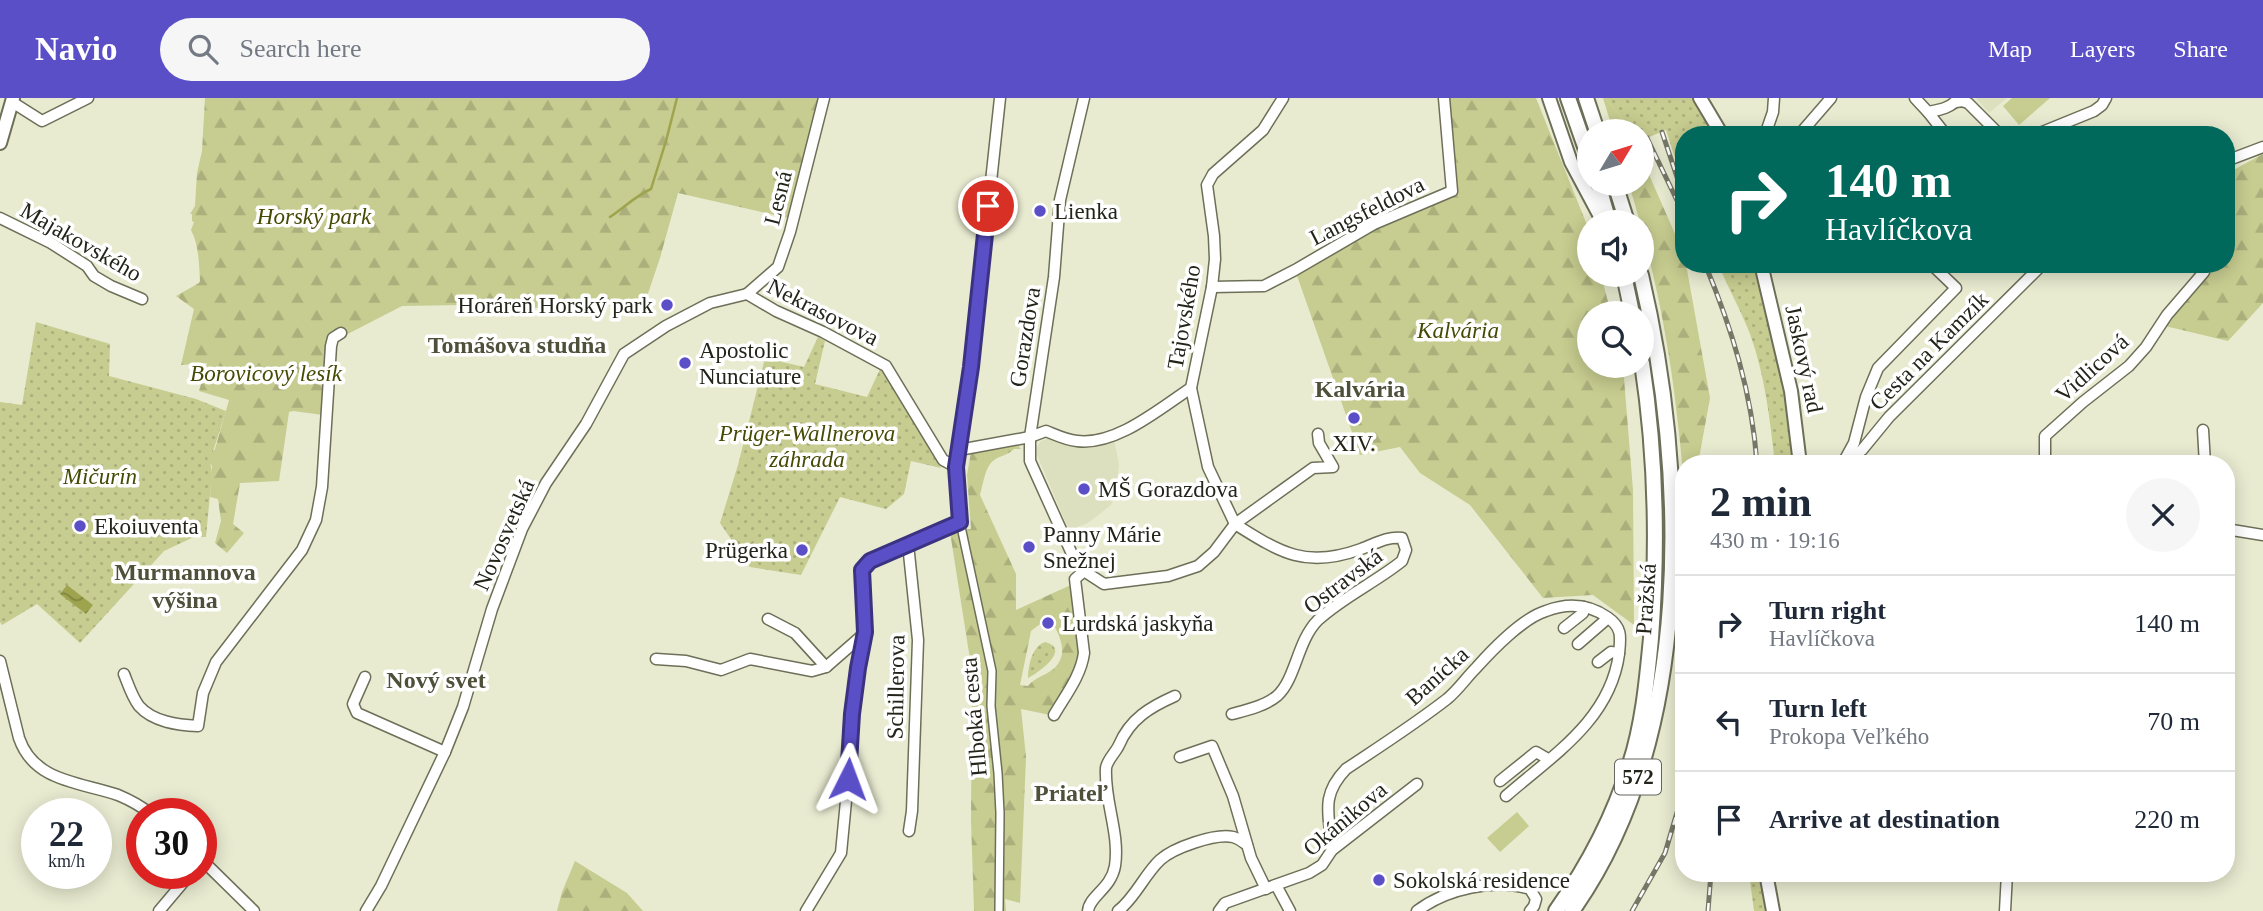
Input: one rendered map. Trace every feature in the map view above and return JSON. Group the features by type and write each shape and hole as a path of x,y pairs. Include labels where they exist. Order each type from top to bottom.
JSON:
{"main road":[{"path":"1568,98 1577,124"},
{"path":"1586,98 1593,119"},
{"name":"Pražská","path":"1572,911 1605,854 1634,789 1653,723 1664,659 1672,568 1672,497 1661,380 1643,287"},
{"name":"Pražská","path":"1556,911 1583,867 1616,802 1633,755 1645,693 1655,538 1652,454 1644,378"}],"street":[{"path":"0,143 13,100 42,121 88,98"},
{"name":"Lesná","path":"747,294 778,267 790,232 824,98"},
{"path":"806,911 841,853 852,714 865,632 862,570 870,561 960,522 956,467 1000,98"},
{"name":"Gorazdova","path":"1084,98 1060,200 1054,276 1030,437 1030,461 1072,554 1084,571"},
{"name":"Tajovského","path":"1235,524 1209,467 1191,388 1212,287 1215,259 1207,186 1213,174 1262,130 1283,98"},
{"name":"Langsfeldova","path":"1212,287 1264,286 1374,224 1452,191 1444,98"},
{"path":"1549,98 1571,162 1597,210"},
{"path":"1592,98 1594,119"},
{"path":"1700,98 1717,126"},
{"path":"1768,126 1774,98"},
{"path":"1807,126 1831,98"},
{"path":"1915,98 1939,126"},
{"path":"2057,126 2094,111 2106,98"},
{"path":"1928,112 1941,110 1957,100 1962,101 1968,103 1991,126"},
{"path":"2235,158 2263,147"},
{"name":"Majakovského","path":"0,218 51,243 87,266 94,276 111,286 142,299"},
{"name":"Jaskový rad","path":"1763,273 1791,391 1799,455"},
{"path":"1848,455 1878,368 1956,288 1940,273"},
{"name":"Cesta na Kamzík","path":"1856,455 1889,417 2034,273"},
{"name":"Vidlicová","path":"2045,455 2045,436 2129,366 2203,273"},
{"name":"Nekrasovova","path":"666,326 710,303 747,294 886,366 943,460 956,467"},
{"name":"Novosvetská","path":"366,911 381,887 445,752 463,707 492,609 522,529 546,483 586,424 624,354 666,326"},
{"path":"198,726 203,693 216,662 302,550 313,530 322,487 331,346 333,338 341,333"},
{"path":"959,450 1030,437 1046,431 1075,441 1108,438 1191,388"},
{"path":"2203,430 2204,455"},
{"path":"1054,715 1071,687 1084,653 1075,579 1084,571 1100,582 1110,584 1150,579 1182,572 1206,560 1235,524 1313,468 1333,467 1319,443 1318,434"},
{"name":"Hlboká cesta","path":"960,522 992,671 991,706 1000,813 999,911"},
{"name":"Ostravská","path":"1232,714 1251,710 1277,695 1293,668 1306,633 1332,608 1402,561 1406,550 1402,538 1391,536 1339,556 1299,556 1275,549 1235,524"},
{"path":"2235,530 2263,535"},
{"name":"Schillerova","path":"908,544 918,640 909,831"},
{"name":"Banícka","path":"1332,850 1328,799 1334,783 1346,769 1449,698 1477,666 1534,616 1557,608 1578,605 1596,609 1608,618"},
{"path":"1564,628 1583,613 1584,607"},
{"path":"1506,796 1587,726 1598,711 1611,684 1619,653 1617,624 1608,618 1578,644"},
{"path":"768,619 795,633 826,667"},
{"path":"656,659 721,670 750,659 812,671 826,667 865,632"},
{"path":"1598,662 1611,652 1619,653"},
{"path":"0,661 19,738 32,762 54,777 126,799"},
{"path":"124,674 138,704 145,711 172,725 198,726"},
{"path":"365,677 353,705 357,713 445,752"},
{"path":"1088,911 1089,905 1112,880 1115,865 1116,844 1106,766 1126,729 1134,720 1175,696"},
{"path":"192,716 198,726"},
{"path":"1180,757 1212,746 1233,796 1251,858 1290,911"},
{"path":"1500,781 1536,752 1548,759"},
{"name":"Okánikova","path":"1219,911 1225,903 1314,871 1332,850 1417,784"},
{"path":"1118,911 1168,853 1211,839 1232,836 1247,845"},
{"path":"217,875 254,911"},
{"path":"1768,882 1773,911"},
{"path":"2005,911 2007,882"},
{"path":"1417,911 1430,901 1469,888 1522,886 1532,890 1536,901 1530,911"},
{"path":"159,911 178,889"}],"shaded area":[{"path":"1976,98 2007,98 1989,113"},
{"name":"MŠ Gorazdova","path":"1049,438 1085,446 1114,440 1119,464 1116,493 1111,505 1088,523 1069,530 1036,453 1041,441"}],"green space":[{"name":"Horský park","path":"205,98 819,98 788,218 678,193 640,317 625,315 620,305 545,308 402,306 336,340 327,340 323,415 289,412 279,481 240,483 233,524 244,533 227,553 215,543 221,521 218,499 210,497 212,466 207,458 215,449 229,400 199,391 207,363 181,365 194,309 176,296 200,281 197,248 191,230 194,222 190,214 195,206"},
{"name":"Kalvária","path":"1444,98 1536,98 1581,210 1577,210 1577,287 1604,287 1608,301 1577,301 1577,378 1624,378 1633,490 1634,625 1593,595 1543,598 1470,505 1420,473 1400,447 1360,455 1295,270 1374,224 1451,191"},
{"path":"1603,98 1623,119 1609,119"},
{"path":"1605,98 1693,98 1709,126 1675,126 1675,158 1666,130 1654,135 1654,119 1623,119"},
{"path":"2012,98 2050,98 2019,125 2003,106"},
{"path":"2263,154 2263,303 2228,341 2165,326 2194,273 2235,273 2235,169"},
{"path":"1654,186 1675,234 1675,273 1688,273 1710,398 1700,455 1681,455 1664,327 1654,280 1654,210 1636,210 1632,196 1654,196"},
{"path":"1722,273 1757,273 1785,393 1792,455 1774,455 1760,365 1746,325"},
{"path":"1632,287 1637,287 1640,301 1635,301"},
{"name":"Mičurín","path":"36,322 110,344 109,376 196,399 226,411 210,461 212,473 206,537 194,537 164,551 80,643 37,604 2,625 0,622 0,402 22,405"},
{"name":"Prüger-Wallnerova záhrada","path":"818,337 825,341 815,384 867,397 881,367 941,468 911,461 904,494 886,509 840,497 801,575 750,567 720,523 738,465 765,358 804,367"},
{"path":"1648,378 1654,378 1656,393 1664,513 1660,648 1654,678"},
{"path":"1017,444 1021,449 1014,449 990,464 980,495 1016,574 1016,610 1073,584 1081,661 1050,715 1021,709 1026,757 1020,903 1005,899 1006,911 974,911 971,820 972,672 950,532 971,529 967,475 971,452","holes":["1050,618 1062,644 1061,658 1052,670 1028,686 1020,685 1031,631"]},
{"path":"1045,642 1052,645 1054,655 1045,666 1028,678 1034,652"},
{"path":"1517,812 1529,826 1500,852 1487,838"},
{"path":"575,861 627,893 643,911 557,911"},
{"path":"1750,882 1762,882 1767,911 1754,911"}],"water":[{"path":"67,585 93,605 86,614 60,594"}],"waterway":[{"path":"610,217 651,189 677,98"},
{"path":"2235,163 2247,158"}],"railway":[{"path":"1662,132 1675,171"},
{"path":"1654,153 1675,196"},
{"path":"1708,273 1739,362 1751,412 1756,455"},
{"path":"1632,911 1665,853 1675,819"},
{"path":"1708,911 1710,882"}],"place":[{"name":"Lienka","path":"1040,211"},
{"name":"Horáreň Horský park","path":"667,305"},
{"name":"Apostolic Nunciature","path":"685,363"},
{"name":"XIV.","path":"1354,418"},
{"name":"MŠ Gorazdova","path":"1084,489"},
{"name":"Ekoiuventa","path":"80,526"},
{"name":"Panny Márie Snežnej","path":"1029,547"},
{"name":"Prügerka","path":"802,550"},
{"name":"Lurdská jaskyňa","path":"1048,623"},
{"name":"Sokolská residence","path":"1379,880"}],"district":[{"name":"Tomášova studňa","path":"517,345"},
{"name":"Kalvária","path":"1360,389"},
{"name":"Murmannova výšina","path":"185,586"},
{"name":"Nový svet","path":"436,680"},
{"name":"Priateľ","path":"1071,793"}],"route":[{"path":"848,779 852,714 865,632 862,570 870,561 960,522 956,467 971,367 988,206"}],"park label":[{"name":"Borovicový lesík","path":"266,373"}]}
